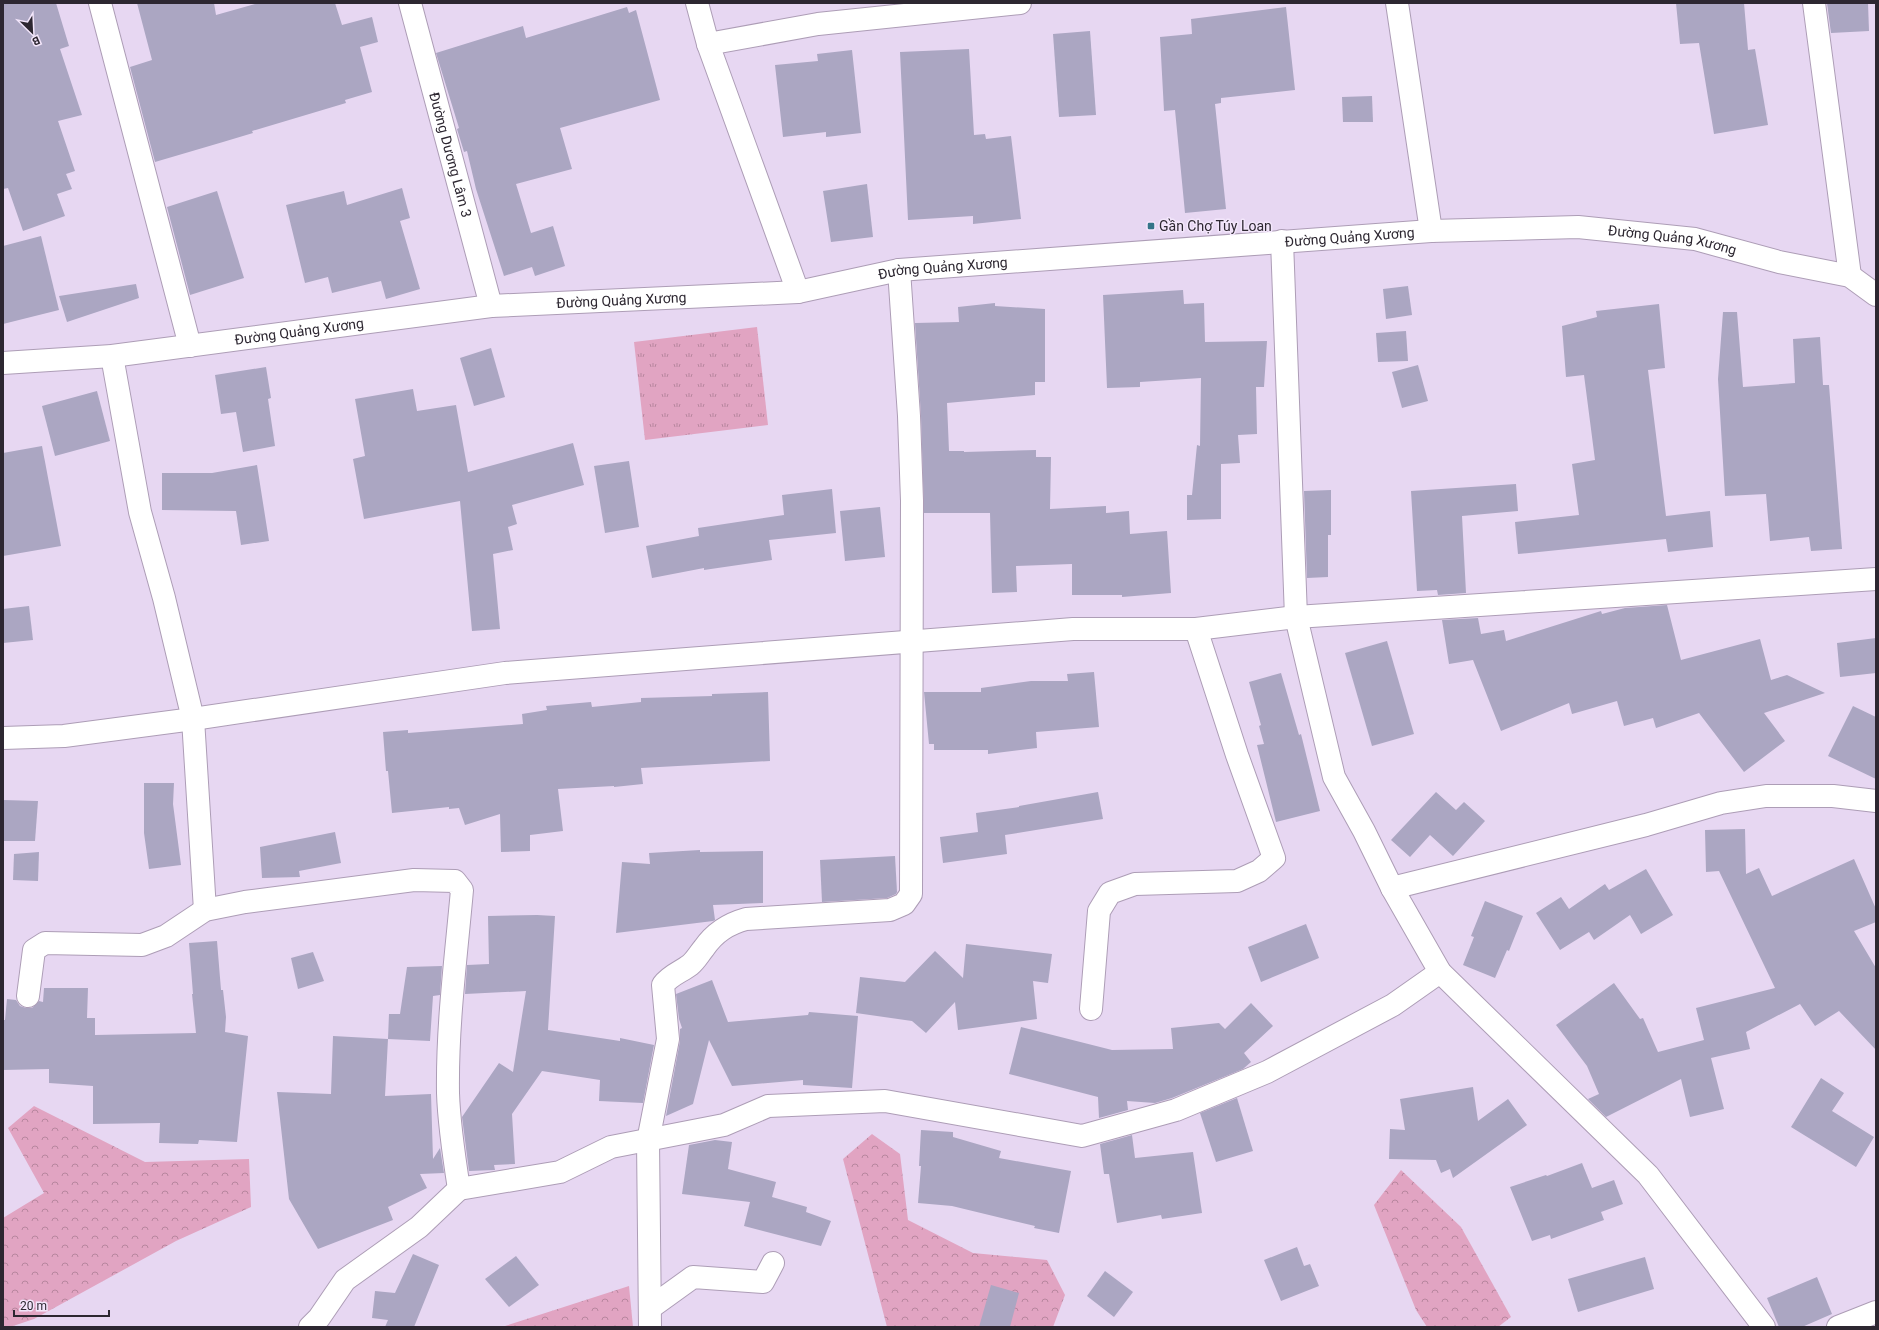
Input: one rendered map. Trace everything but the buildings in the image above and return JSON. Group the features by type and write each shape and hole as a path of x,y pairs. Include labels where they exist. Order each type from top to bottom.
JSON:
{"street":[{"path":"100,3 190,346"},
{"name":"Đường Dương Lâm 3","path":"410,3 491,306"},
{"path":"697,3 708,44 798,292"},
{"path":"708,44 818,24 1020,3"},
{"path":"1397,3 1431,231"},
{"path":"1814,3 1850,276"},
{"name":"Đường Quảng Xương","path":"3,363 112,356 491,306 798,292 899,270 1431,231 1578,228 1695,239 1779,262 1850,276 1876,294"},
{"path":"1282,241 1296,617 1334,777 1364,831 1392,888 1440,972 1648,1175 1764,1327"},
{"path":"650,1318 648,1141 668,1039 663,985 668,978 697,959 714,935 732,923 746,919 890,910 898,908 909,899 911,894 913,641 909,416 899,270"},
{"path":"112,356 140,512 164,598 193,719 204,910"},
{"path":"3,738 64,736 193,719 505,673 1073,629 1196,629 1296,617 1876,579"},
{"path":"1091,1009 1099,911 1110,892 1136,884 1236,881 1259,871 1274,858 1237,755 1196,629"},
{"path":"1392,888 1646,825 1722,803 1766,796 1833,796 1876,801"},
{"path":"28,996 34,950 45,943 142,945 166,936 204,910 245,902 414,880 454,881 462,890 449,1054 448,1094 452,1146 459,1189"},
{"path":"310,1327 319,1318 345,1280 419,1227 459,1189 560,1172 611,1147 724,1125 768,1106 885,1101 1082,1136 1176,1110 1267,1072 1393,1005 1440,972"},
{"path":"650,1318 693,1278 763,1282 773,1262"},
{"path":"1838,1327 1876,1312"}],"green space":[{"path":"757,327 768,425 645,440 634,342"},
{"path":"34,1106 145,1162 249,1159 251,1207 176,1241 34,1319 10,1327 3,1327 3,1218 44,1193 8,1128"},
{"path":"872,1134 900,1154 908,1220 973,1253 1047,1260 1065,1295 1053,1327 887,1327 843,1159"},
{"path":"1401,1170 1461,1227 1511,1317 1498,1327 1427,1327 1416,1310 1374,1205"},
{"path":"629,1286 633,1327 505,1327 505,1326"}],"place":[{"name":"Gần Chợ Túy Loan","path":"1151,226"}]}
